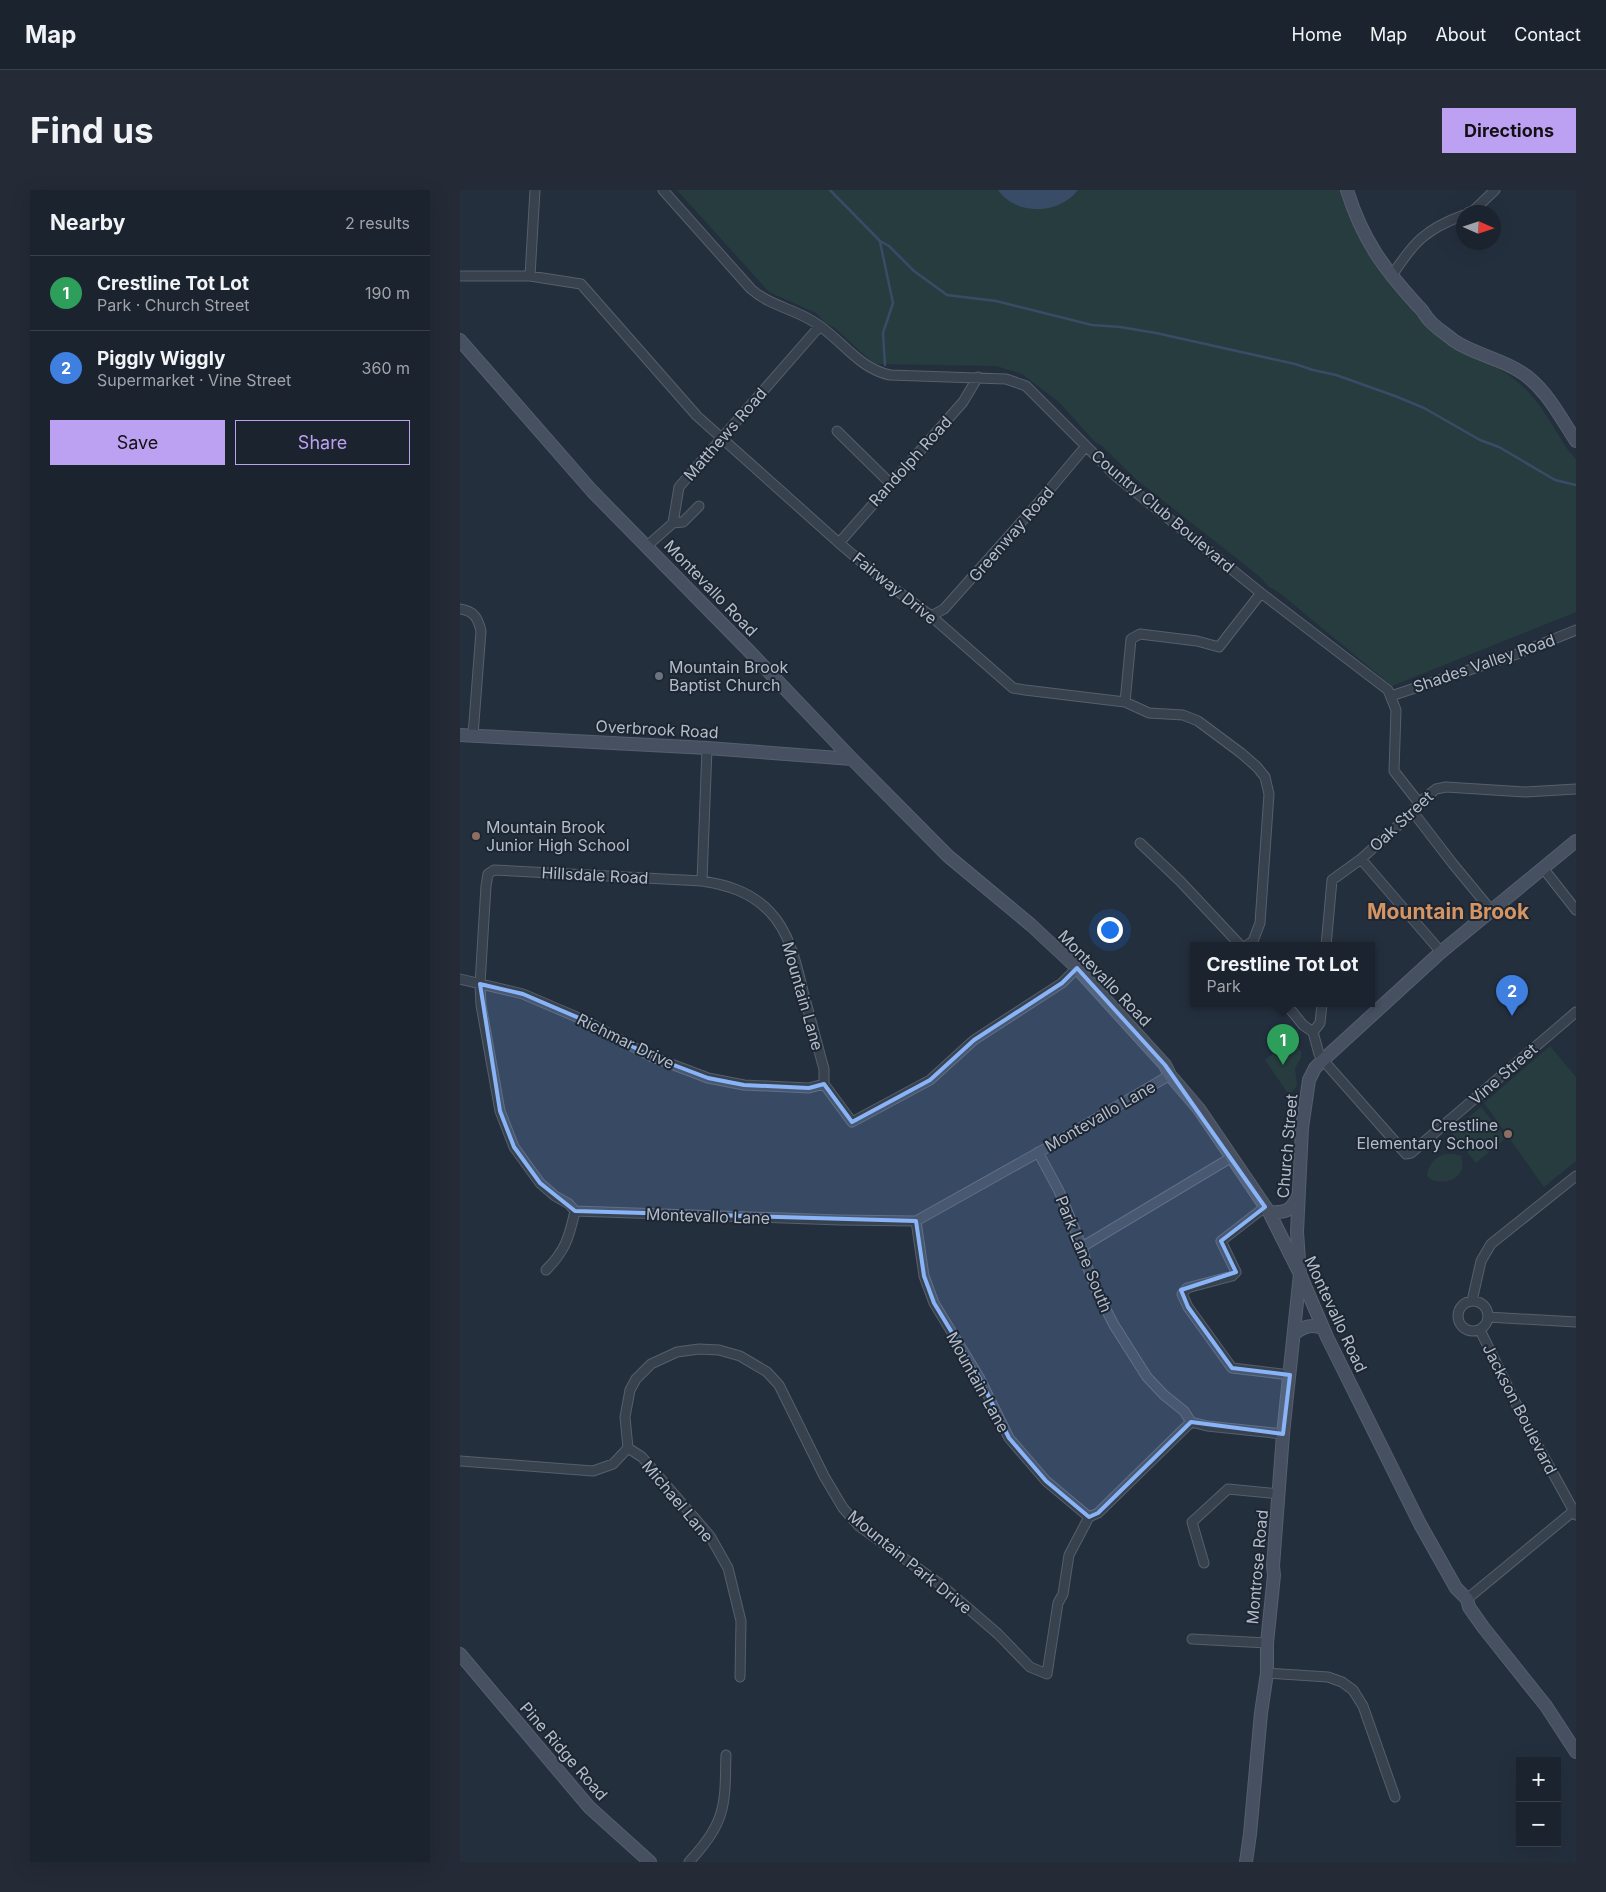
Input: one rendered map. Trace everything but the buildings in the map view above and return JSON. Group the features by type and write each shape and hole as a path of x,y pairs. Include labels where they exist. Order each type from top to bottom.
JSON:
{"main road":[{"path":"1347,190 1356,215 1376,256 1391,277 1430,321 1455,341 1520,371 1537,385 1576,441"},
{"name":"Montevallo Road","path":"461,342 494,377 592,491 852,759 948,856 1031,925 1077,968 1165,1065 1170,1075 1199,1109 1267,1209 1300,1274 1323,1328 1420,1524 1456,1588 1467,1599 1483,1627 1546,1706 1576,1752"},
{"name":"Overbrook Road","path":"460,735 706,748 852,759"},
{"name":"Church Street","path":"1300,1274 1297,1232 1302,1128 1309,1080 1314,1068 1442,952 1576,841"},
{"path":"1267,1209 1279,1212 1293,1207 1299,1194"},
{"name":"Montrose Road","path":"1246,1862 1261,1713 1267,1673 1267,1643 1274,1575 1273,1566 1283,1434 1300,1274"},
{"path":"1295,1333 1302,1328 1310,1326 1323,1328"},
{"name":"Pine Ridge Road","path":"460,1654 589,1807 650,1862"}],"street":[{"path":"460,276 530,276 535,190"},
{"name":"Country Club Boulevard","path":"662,190 751,289 773,304 809,319 866,366 882,374 1006,379 1026,386 1117,477 1261,593 1388,690 1391,696"},
{"path":"1480,205 1495,190"},
{"path":"1391,277 1409,250 1421,237 1445,222 1456,218"},
{"name":"Fairway Drive","path":"530,276 581,284 697,416 838,543 931,616 1013,688 1125,702 1149,713 1183,715 1198,721 1242,753 1257,767 1264,777 1269,794 1260,923 1252,942"},
{"name":"Matthews Road","path":"673,523 678,487 819,326"},
{"name":"Randolph Road","path":"838,543 963,402 978,377"},
{"path":"837,431 890,483"},
{"name":"Greenway Road","path":"931,616 944,609 1086,446"},
{"path":"647,546 673,523 683,522 699,506"},
{"path":"1125,702 1131,639 1140,634 1197,641 1219,647 1261,593"},
{"path":"460,608 470,611 476,616 481,631 473,736"},
{"name":"Shades Valley Road","path":"1391,696 1517,654 1576,630"},
{"path":"1391,696 1396,710 1394,771 1420,803"},
{"path":"702,881 706,748"},
{"name":"Oak Street","path":"1326,942 1332,880 1361,859 1436,789 1446,787 1525,792 1576,789"},
{"path":"1413,812 1491,910"},
{"path":"1140,843 1180,881 1237,942"},
{"path":"1361,859 1442,952"},
{"path":"1543,868 1576,910"},
{"name":"Hillsdale Road","path":"480,984 486,886 488,874 494,870 702,881"},
{"name":"Mountain Lane","path":"702,881 729,886 754,899 770,912 784,930 795,960 824,1069 824,1084"},
{"path":"824,1084 852,1122 930,1080 974,1040 1062,983 1077,968"},
{"name":"Richmar Drive","path":"460,979 523,994 586,1021 650,1056 708,1078 744,1085 763,1086 809,1088 824,1084"},
{"path":"480,984 481,1005 500,1111 514,1147 540,1183 555,1196 569,1204 575,1211 568,1240 559,1257 546,1270"},
{"path":"1288,1007 1303,1025 1313,1032 1319,1054 1323,1060"},
{"path":"1313,1032 1320,1023 1322,1007"},
{"name":"Vine Street","path":"1323,1060 1406,1154 1411,1153 1576,1012"},
{"name":"Montevallo Lane","path":"575,1211 830,1220 916,1221 1170,1075"},
{"name":"Park Lane South","path":"1038,1152 1059,1191 1082,1247 1098,1294 1114,1325 1147,1377 1164,1395 1184,1411 1191,1422"},
{"path":"1082,1247 1232,1157"},
{"name":"Jackson Boulevard","path":"1488,1317 1480,1330 1470,1331 1465,1330 1458,1317 1460,1307 1472,1301 1481,1261 1491,1244 1576,1176"},
{"path":"1267,1209 1221,1241 1236,1272 1232,1276 1187,1288 1182,1294 1188,1307 1232,1368 1290,1375"},
{"name":"Mountain Lane","path":"916,1221 924,1276 934,1303 979,1377 1009,1438 1046,1480 1088,1517"},
{"path":"1472,1301 1483,1305 1488,1317 1576,1322"},
{"name":"Jackson Boulevard","path":"1480,1330 1528,1428 1575,1512"},
{"name":"Mountain Park Drive","path":"628,1448 624,1417 630,1390 636,1379 651,1364 677,1352 699,1349 719,1350 740,1356 767,1372 779,1385 824,1476 843,1508 859,1526 940,1584 998,1634 1030,1667 1047,1674 1058,1603 1063,1594 1069,1555 1088,1517 1098,1513 1191,1422"},
{"path":"1191,1422 1207,1426 1283,1434"},
{"path":"460,1461 593,1471 613,1464 628,1448"},
{"name":"Michael Lane","path":"628,1448 642,1457 710,1536 728,1568 741,1621 740,1677"},
{"path":"1204,1563 1192,1522 1228,1489 1279,1494"},
{"path":"1467,1599 1575,1512"},
{"path":"1192,1639 1267,1643"},
{"path":"1267,1673 1328,1677 1342,1682 1353,1690 1363,1706 1395,1797"},
{"path":"689,1862 702,1848 719,1820 725,1794 726,1755"}],"highlighted area":[{"path":"1077,968 1165,1065 1265,1207 1221,1241 1236,1272 1181,1290 1188,1307 1232,1368 1290,1375 1283,1434 1191,1422 1098,1513 1089,1517 1046,1481 1009,1438 979,1377 934,1303 924,1276 916,1221 575,1211 540,1183 514,1147 500,1111 480,984 523,994 586,1021 650,1056 708,1078 744,1085 809,1088 824,1084 852,1122 930,1080 974,1040 1062,983"}],"green space":[{"path":"677,190 1344,190 1353,216 1454,344 1509,375 1526,389 1541,407 1568,450 1576,459 1576,612 1392,686 1281,594 1268,586 1259,576 1137,480 1101,445 1095,442 1060,403 1022,374 996,366 874,364 835,328 825,323 816,313 769,292"},
{"path":"1290,1041 1301,1051 1301,1058 1295,1068 1297,1086 1289,1095 1265,1060"},
{"path":"1550,1046 1576,1077 1576,1161 1544,1187 1484,1103"},
{"path":"1481,1107 1506,1138 1476,1163 1451,1132"},
{"path":"1445,1154 1461,1156 1461,1172 1451,1180 1437,1181 1431,1179 1427,1176 1430,1165 1435,1159"}],"water":[{"path":"998,190 1078,190 1060,204 1038,209 1026,208 1015,204"}],"waterway":[{"path":"830,190 880,241 889,246 914,271 947,295 996,301 1092,325 1156,333 1336,375 1424,408 1480,440 1499,447 1555,480 1576,485"},
{"path":"880,242 893,303 883,333 885,365"}],"place":[{"name":"Mountain Brook Baptist Church","path":"659,676"},
{"name":"Mountain Brook Junior High School","path":"476,836"},
{"name":"Piggly Wiggly","path":"1512,1016"},
{"name":"Crestline Tot Lot","path":"1283,1065"},
{"name":"Crestline Elementary School","path":"1508,1134"}],"district":[{"name":"Mountain Brook","path":"1448,911"}]}
